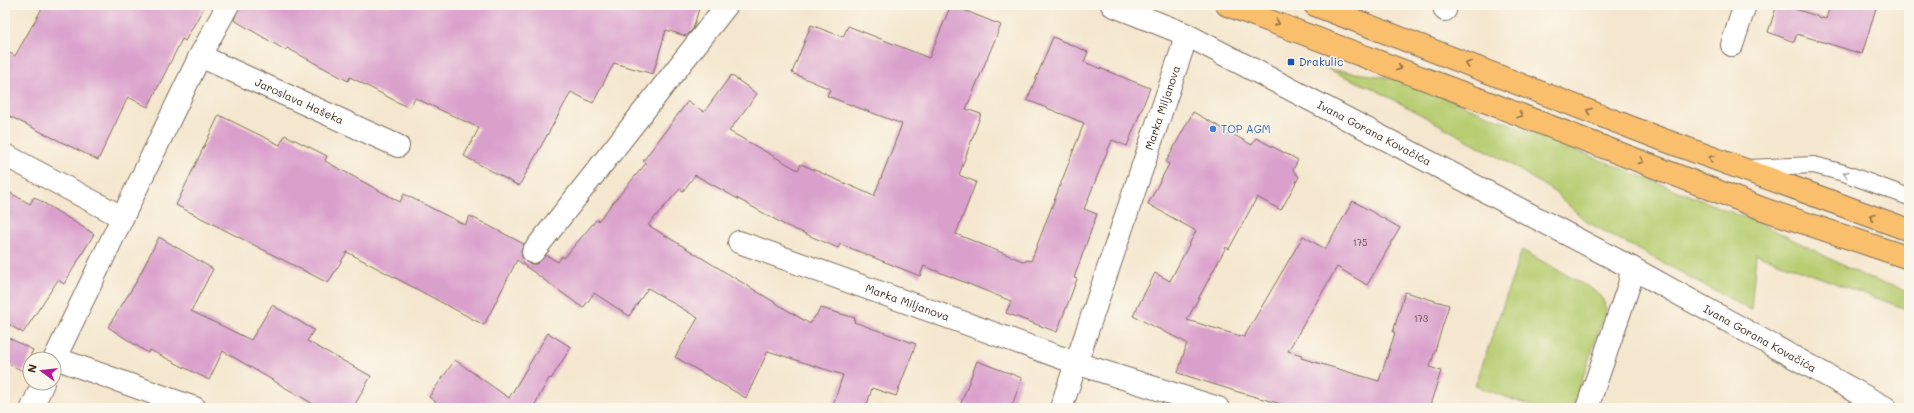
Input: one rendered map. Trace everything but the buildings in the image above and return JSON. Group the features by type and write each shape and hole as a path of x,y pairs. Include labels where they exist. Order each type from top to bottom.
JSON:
{"main road":[{"path":"1227,5 1492,104 1766,210 1909,258"},
{"path":"1315,5 1740,169 1909,230"}],"street":[{"path":"58,351 200,56 228,5"},
{"path":"533,252 727,5"},
{"name":"Ivana Gorana Kovačića","path":"1112,5 1185,34 1632,268 1886,408"},
{"path":"1732,45 1745,5"},
{"name":"Marka Miljanova","path":"1061,408 1182,50 1185,34"},
{"name":"Jaroslava Hašeka","path":"200,56 398,146"},
{"path":"5,155 122,217"},
{"name":"Marka Miljanova","path":"739,242 1076,363 1218,408"},
{"path":"1587,408 1629,285 1632,268"},
{"path":"62,362 195,408"},
{"path":"32,408 39,391"}],"lane":[{"path":"1740,169 1814,165 1844,173 1909,197"}],"green space":[{"path":"1327,69 1398,79 1766,226 1868,278 1909,291 1909,310 1756,254 1751,310 1587,222 1554,192 1504,160 1372,88"},
{"path":"1522,250 1597,292 1603,300 1606,310 1572,408 1537,408 1475,386"}],"place":[{"name":"Drakulic","path":"1291,62"},
{"name":"TOP AGM","path":"1213,129"}]}
